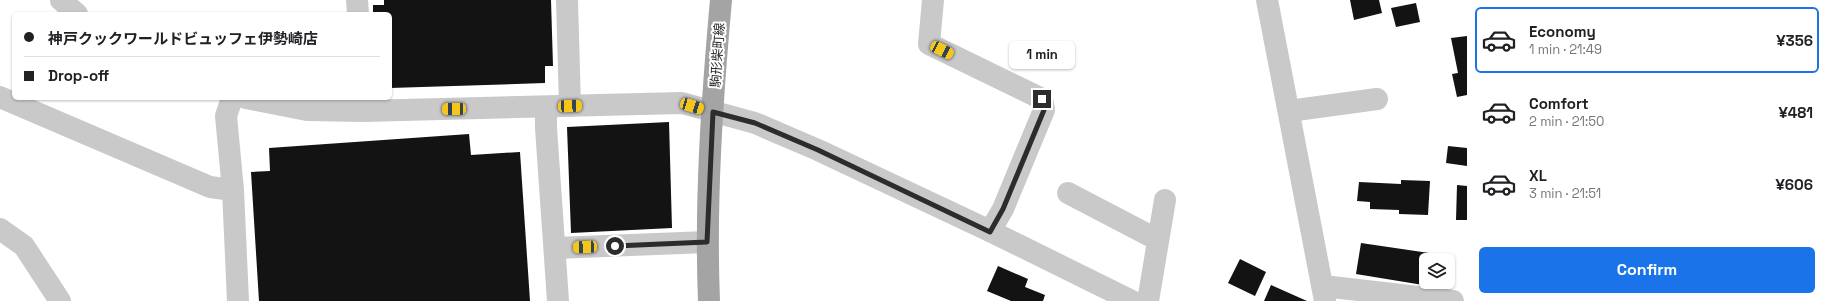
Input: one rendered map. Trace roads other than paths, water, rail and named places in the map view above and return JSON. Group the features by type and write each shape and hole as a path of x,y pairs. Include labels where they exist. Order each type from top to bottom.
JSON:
{"main road":[{"name":"駒形柴町線","path":"709,301 707,242 713,112 721,0"}],"street":[{"path":"61,0 75,12"},
{"path":"357,0 358,12"},
{"path":"567,0 570,106"},
{"path":"933,0 929,44 1042,99 1044,110 1003,209 990,232"},
{"path":"1267,0 1324,293 1453,301"},
{"path":"0,97 210,187 233,190"},
{"path":"1289,111 1378,98"},
{"path":"231,100 226,116 233,190 238,301"},
{"path":"256,100 307,110 362,105 546,107 682,103 755,123 818,150 1132,301"},
{"path":"546,107 546,128 558,301"},
{"path":"1068,194 1158,240"},
{"path":"1148,301 1165,200"},
{"path":"0,229 24,246 60,301"},
{"path":"554,248 707,242"}]}
